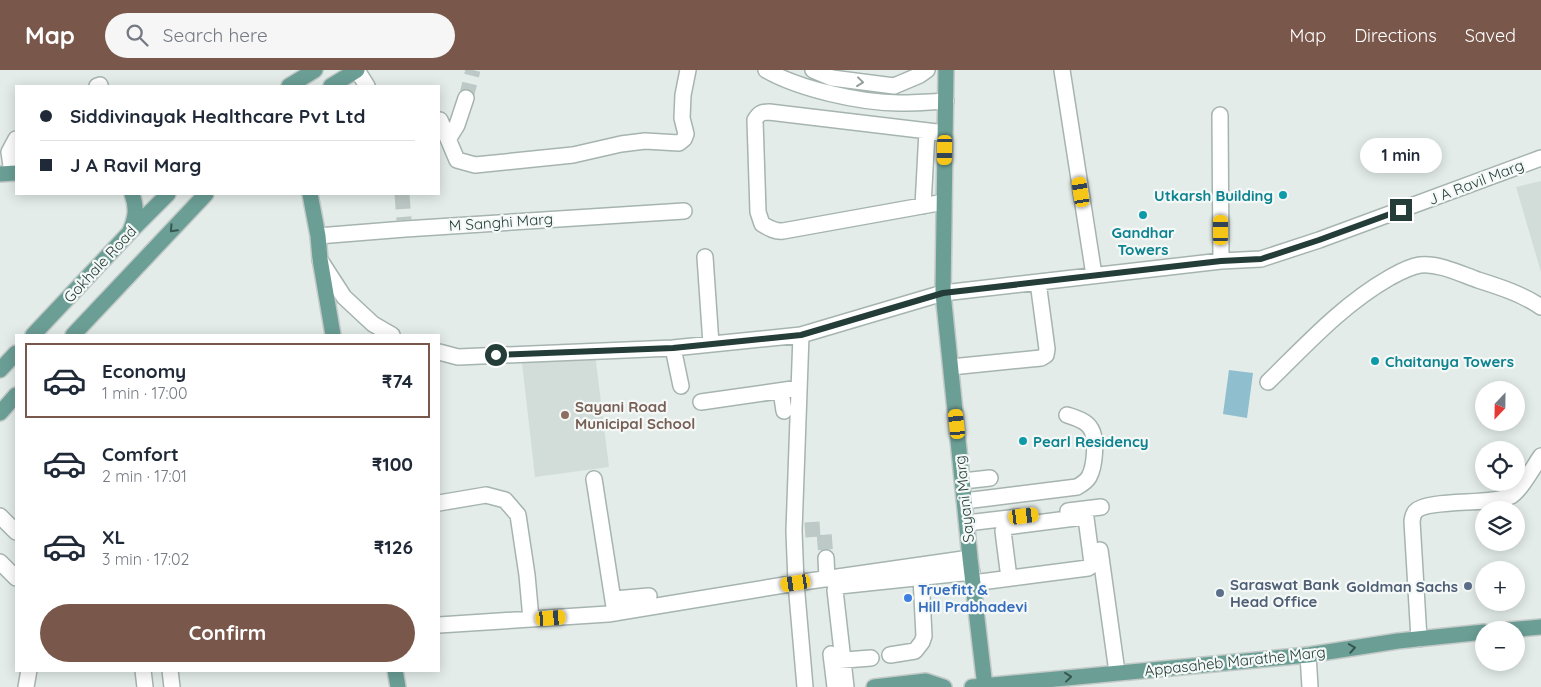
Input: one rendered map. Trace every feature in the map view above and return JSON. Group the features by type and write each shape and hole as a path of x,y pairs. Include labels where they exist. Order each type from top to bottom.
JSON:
{"main road":[{"path":"291,85 315,70"},
{"path":"333,85 357,70"},
{"name":"Sayani Marg","path":"946,70 943,293 972,571 981,686"},
{"path":"130,232 136,217 132,195"},
{"name":"Gokhale Road","path":"34,334 167,195"},
{"name":"Gokhale Road","path":"74,334 205,195"},
{"path":"310,195 333,334"},
{"path":"0,370 15,354"},
{"path":"0,413 15,397"},
{"path":"1525,628 1541,627"},
{"name":"Appasaheb Marathe Marg","path":"981,686 1308,654 1475,633"},
{"path":"395,672 398,687"},
{"path":"874,687 926,681 944,687"}],"street":[{"path":"357,70 366,85"},
{"path":"440,120 458,160 475,165 573,155 629,143 679,143 686,134 682,118 683,95 688,70"},
{"path":"766,70 785,80 858,99 899,103 946,101"},
{"path":"813,70 832,78 894,86 927,70"},
{"path":"1062,70 1094,275"},
{"path":"449,138 457,125 466,98"},
{"path":"944,202 783,231 769,228 762,224 758,212 755,120 762,112 769,112 945,132"},
{"path":"1220,116 1221,261"},
{"path":"924,206 927,131"},
{"path":"8,144 9,174"},
{"name":"J A Ravil Marg","path":"440,352 458,357 673,348 801,335 943,293 1221,261 1261,259 1319,240 1541,158"},
{"name":"M Sanghi Marg","path":"318,236 405,224 684,211"},
{"path":"705,257 711,344"},
{"path":"320,260 344,298 373,324 390,334"},
{"path":"1268,382 1344,309 1374,287 1404,270 1420,265 1436,266 1495,285 1530,299 1541,306"},
{"path":"951,368 1041,358 1046,355 1047,349 1038,282"},
{"path":"801,335 799,531 796,583 805,687"},
{"path":"673,348 681,386"},
{"path":"701,402 799,388"},
{"path":"781,391 784,411"},
{"path":"965,501 1077,487 1084,483 1092,468 1095,439 1090,427 1080,420 1067,415"},
{"path":"1419,639 1412,521 1415,511 1420,508 1440,504 1508,497 1518,489 1541,456"},
{"path":"962,481 990,478"},
{"path":"594,479 615,606"},
{"path":"440,503 486,495 505,500 518,516 527,575 531,619"},
{"path":"967,523 1101,507"},
{"path":"0,516 15,531"},
{"path":"440,625 531,619 649,599 827,579 972,571 1009,578 1091,566 1087,520 1083,517 1005,527 1003,532 1009,578"},
{"path":"1100,550 1117,672"},
{"path":"826,558 827,579"},
{"path":"0,562 15,577"},
{"path":"834,687 836,659 835,590 839,586 972,571"},
{"path":"890,655 914,651 922,642 924,636 921,577"},
{"path":"1308,654 1310,687"},
{"path":"836,659 871,658"},
{"path":"836,659 846,687"},
{"path":"26,687 29,672"},
{"path":"143,672 145,687"},
{"path":"170,672 172,687"}],"shaded area":[{"path":"1541,181 1541,272 1516,187"},
{"name":"Sayani Road Municipal School","path":"595,354 609,467 535,477 522,363"}],"water":[{"path":"1229,370 1253,373 1247,418 1223,414"}],"tunnel":[{"path":"466,98 473,70"},
{"path":"402,195 404,220"},
{"path":"805,530 821,529 824,532 826,558"}],"place":[{"name":"Utkarsh Building","path":"1283,195"},
{"name":"Gandhar Towers","path":"1143,215"},
{"name":"Chaitanya Towers","path":"1375,361"},
{"name":"Sayani Road Municipal School","path":"565,415"},
{"name":"Pearl Residency","path":"1023,441"},
{"name":"Goldman Sachs","path":"1468,586"},
{"name":"Saraswat Bank Head Office","path":"1220,593"},
{"name":"Truefitt & Hill Prabhadevi","path":"908,598"}],"route":[{"path":"496,355 673,348 801,335 943,293 1221,261 1261,259 1401,210"}]}
